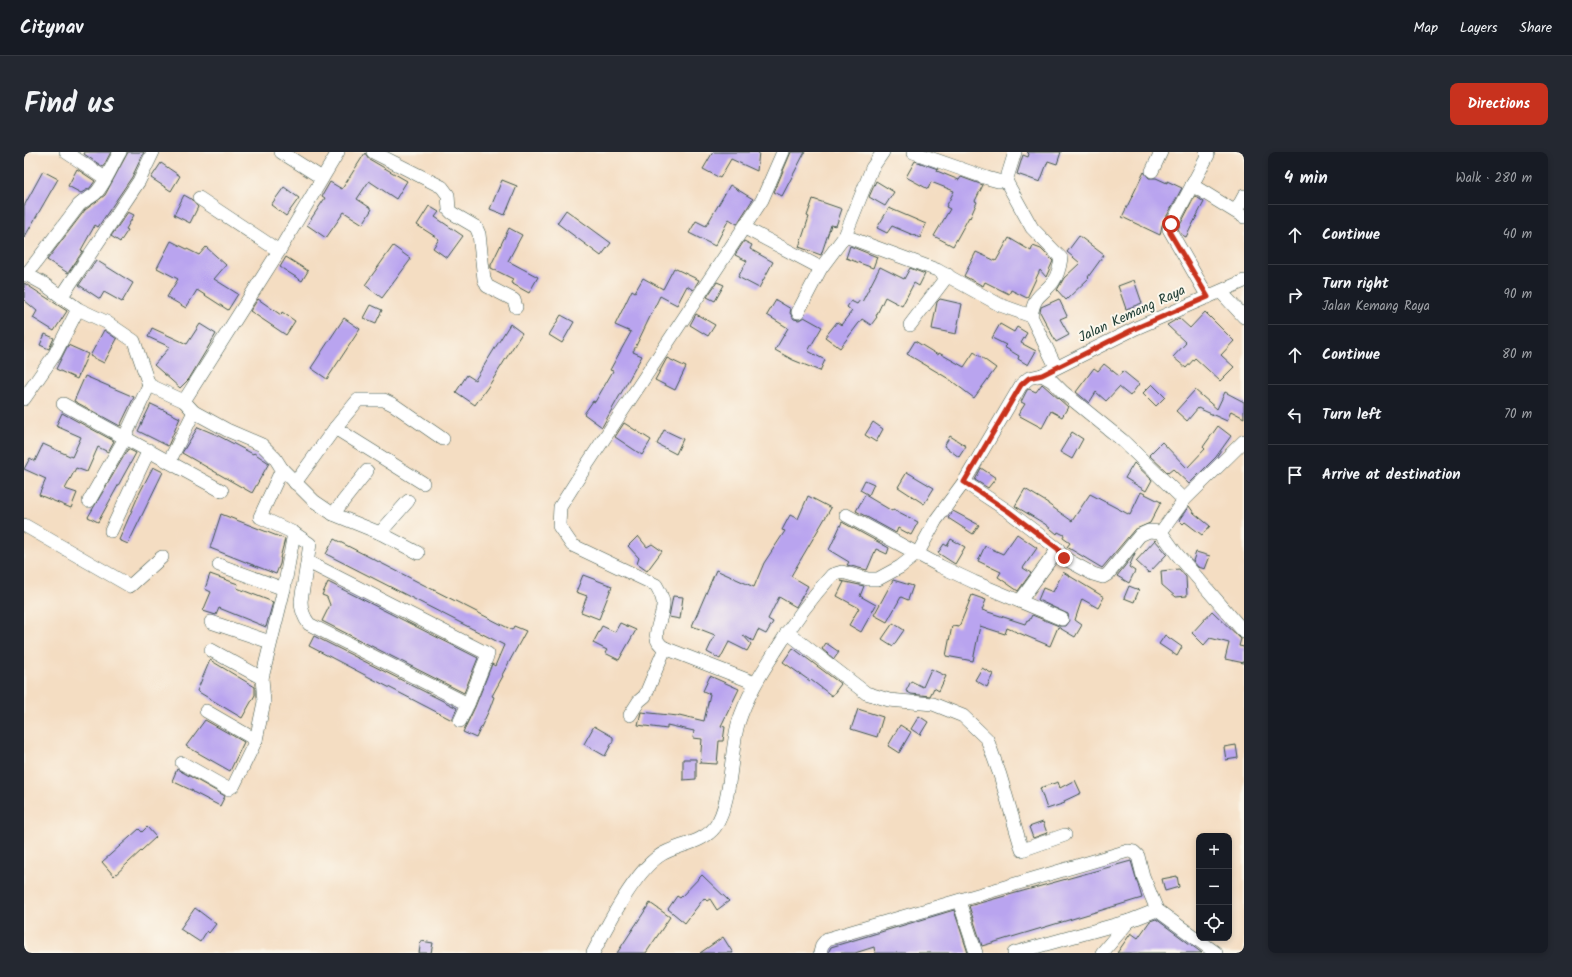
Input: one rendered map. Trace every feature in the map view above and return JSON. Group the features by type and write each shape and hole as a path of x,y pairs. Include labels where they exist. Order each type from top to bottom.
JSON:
{"street":[{"path":"66,152 105,178"},
{"path":"89,502 124,439 149,385 134,341 106,322 78,309 44,284 25,274 79,205 94,194 120,152"},
{"path":"62,296 139,181 152,152"},
{"path":"281,152 322,178"},
{"path":"184,401 279,251 338,152"},
{"path":"373,152 442,187 448,195 449,210 476,227 479,234 484,279 487,286 514,300 516,308"},
{"path":"755,683 661,646 656,632 663,602 656,585 572,545 559,526 560,507 695,299 745,228 762,200 783,152"},
{"path":"798,312 821,268 844,236 872,168 883,152"},
{"path":"913,152 987,178 998,181 1006,181"},
{"path":"1015,152 1006,181 1032,228 1061,258 1056,277 1048,287 1039,294 1032,307 1031,316 1056,367"},
{"path":"1152,171 1161,152"},
{"path":"1206,152 1208,155 1169,228 1208,297"},
{"path":"1192,185 1240,214 1244,196"},
{"path":"199,198 279,251"},
{"path":"745,228 821,268"},
{"path":"844,236 892,252 948,275 1000,305 1031,316"},
{"path":"910,324 948,275"},
{"name":"Jalan Kemang Raya","path":"918,553 936,520 964,482 1021,385 1029,378 1042,375 1136,328 1244,281"},
{"path":"1221,292 1244,317"},
{"path":"24,399 55,354 78,309"},
{"path":"1042,375 1052,381 1063,392 1122,440 1184,500"},
{"path":"149,385 184,401 194,412 227,430 262,445 275,458 282,469 295,483 314,501 333,514 380,533 418,554"},
{"path":"295,483 358,400 384,400 394,405 443,439"},
{"path":"63,404 124,439 149,450 222,491"},
{"path":"169,462 194,412"},
{"path":"336,428 423,483"},
{"path":"1161,532 1184,500 1244,441"},
{"path":"111,532 149,450"},
{"path":"282,469 260,517 294,533 310,544 301,601 301,610 309,624 468,704"},
{"path":"333,514 367,471"},
{"path":"964,482 1008,511 1058,549 1064,558 1093,574 1103,577 1108,574 1140,535 1149,531 1161,532 1176,553 1244,632"},
{"path":"380,533 408,501"},
{"path":"846,515 974,582 1062,619"},
{"path":"24,524 130,586 162,557"},
{"path":"182,763 224,787 232,788 242,771 256,740 264,702 262,678 284,589 294,533"},
{"path":"1020,601 1058,549"},
{"path":"593,953 628,892 650,864 666,852 704,836 715,826 721,813 727,790 738,725 755,683 787,632 812,598 832,575 842,572 868,579 878,579 900,567 918,553"},
{"path":"308,562 488,654 460,721"},
{"path":"219,565 284,589"},
{"path":"210,622 270,642"},
{"path":"787,632 866,693 889,700 933,704 964,716 986,739 1000,775 1022,850 1065,834"},
{"path":"630,715 639,701 645,696 665,648"},
{"path":"211,650 262,678"},
{"path":"206,711 256,740"},
{"path":"820,953 822,945 827,939 1128,851 1134,852 1138,856 1143,876 1157,910 1216,953"},
{"path":"959,901 976,953"},
{"path":"1014,953 1051,948 1157,910"},
{"path":"1103,953 1129,921"}],"building":[{"path":"85,152 111,152 103,167 84,154"},
{"path":"128,152 144,152 132,177 98,227 95,225 81,250 83,251 68,273 47,260 85,210 105,195"},
{"path":"713,152 759,152 757,171 731,159 720,178 703,169"},
{"path":"791,152 805,152 782,196 774,192"},
{"path":"1027,152 1061,152 1057,164 1048,161 1040,182 1017,174 1023,155 1028,157 1029,154"},
{"path":"365,153 369,159 407,181 396,199 369,181 357,199 372,209 363,224 344,212 326,238 307,225 325,198 322,196 330,182 342,189"},
{"path":"915,161 938,169 937,171 959,180 961,177 983,185 975,201 977,202 970,218 969,217 953,246 934,236 950,209 946,207 954,191 931,182 928,189 906,177"},
{"path":"161,163 180,176 171,191 151,178"},
{"path":"77,169 95,181 90,188 81,193 68,186"},
{"path":"43,171 58,179 24,238 24,206"},
{"path":"1144,172 1149,178 1156,178 1167,183 1167,181 1182,188 1162,225 1160,235 1122,217"},
{"path":"502,180 517,186 505,215 490,209"},
{"path":"876,181 894,192 885,206 869,197"},
{"path":"730,185 753,199 737,224 729,219 715,246 689,233 696,221 706,226"},
{"path":"284,187 299,198 286,216 271,205"},
{"path":"184,195 191,199 198,207 190,223 174,215"},
{"path":"1195,196 1204,202 1186,237 1182,235 1178,229"},
{"path":"813,199 842,209 836,226 831,225 821,255 799,247"},
{"path":"429,206 439,212 435,217 463,236 447,258 433,248 439,239 417,225"},
{"path":"889,208 926,224 920,238 892,226 887,233 877,228"},
{"path":"566,210 611,243 601,256 557,223"},
{"path":"128,212 134,215 126,229 128,230 120,242 111,236"},
{"path":"509,228 522,235 508,261 538,277 529,293 511,283 513,279 491,268 491,265"},
{"path":"1079,236 1104,255 1088,277 1089,278 1066,300 1057,290 1064,278 1080,263 1067,252"},
{"path":"1009,238 1031,251 1033,246 1041,249 1053,261 1046,277 1040,270 1027,298 1011,290 1009,294 985,282 983,286 964,276 976,252 996,261"},
{"path":"171,241 199,255 206,247 226,265 214,279 238,294 228,310 197,290 186,308 167,297 178,279 157,268"},
{"path":"744,241 752,245 750,249 773,262 759,288 738,277 747,261 735,255"},
{"path":"393,246 411,259 382,298 365,285"},
{"path":"850,246 877,257 873,268 846,258"},
{"path":"286,257 308,271 302,281 280,267"},
{"path":"96,260 133,283 122,302 104,292 100,299 79,285"},
{"path":"880,267 904,279 910,268 925,274 919,286 914,283 902,306 885,297 876,316 877,317 871,325 862,319 840,348 825,337 837,322 841,325 852,311 847,307 851,301 857,304 860,300 862,302"},
{"path":"674,268 699,280 693,290 687,286 677,305 660,296 633,352 642,356 602,427 584,414 593,401 595,402 613,371 610,370 631,332 615,325 632,290 635,292 643,278 663,289"},
{"path":"1134,280 1142,303 1126,309 1118,286"},
{"path":"717,282 724,285 715,301 707,297"},
{"path":"24,283 67,311 54,331 33,318 37,311 24,300"},
{"path":"258,299 281,315 282,312 295,321 286,335 250,311"},
{"path":"940,299 962,304 956,334 932,329 937,302"},
{"path":"1059,299 1067,316 1060,319 1069,335 1056,342 1040,312 1041,307"},
{"path":"776,300 791,309 790,313 794,319 799,320 804,317 822,327 808,351 825,360 820,371 793,360 775,350 788,328 767,315"},
{"path":"371,305 382,310 376,323 364,318"},
{"path":"1205,312 1234,341 1221,355 1234,367 1220,381 1195,358 1186,368 1173,357 1186,343 1167,325 1179,318 1190,328"},
{"path":"696,314 715,325 708,336 690,325"},
{"path":"561,315 574,322 562,343 549,335"},
{"path":"344,318 360,329 327,379 311,368"},
{"path":"200,324 216,334 189,379 180,388 154,365 170,347 148,337 152,328 187,344"},
{"path":"510,324 522,333 475,405 456,392 467,375 475,380"},
{"path":"1000,324 1014,332 1017,327 1027,333 1021,343 1036,351 1028,365 1018,359 1019,356 1004,347 1006,345 992,338"},
{"path":"104,330 117,339 104,363 90,356"},
{"path":"45,334 54,338 49,349 40,345"},
{"path":"915,341 938,355 939,353 964,367 974,352 996,368 974,398 949,379 907,354"},
{"path":"68,345 88,354 77,379 56,369"},
{"path":"667,358 686,367 675,390 655,380"},
{"path":"1104,364 1119,376 1123,371 1139,384 1130,396 1119,387 1106,401 1096,392 1089,403 1076,392 1094,368 1098,371"},
{"path":"85,376 134,397 120,426 74,401"},
{"path":"1042,384 1068,407 1062,417 1051,411 1042,428 1018,415 1025,404 1021,402 1027,390 1029,389 1036,392"},
{"path":"1152,384 1165,397 1156,406 1143,393"},
{"path":"1195,390 1217,409 1225,392 1244,402 1244,418 1231,411 1227,421 1198,408 1187,421 1176,411"},
{"path":"151,404 180,418 168,446 138,431"},
{"path":"62,413 114,441 108,452 98,447 87,472 76,468 65,489 77,493 71,508 39,495 46,479 24,469 30,458 35,461 43,444 72,457 81,437 56,426"},
{"path":"873,422 883,429 876,442 865,435"},
{"path":"624,423 651,440 642,455 615,437"},
{"path":"1218,426 1231,436 1216,457 1189,484 1173,469 1168,473 1149,455 1162,442 1187,468 1205,449 1203,447"},
{"path":"198,427 253,454 254,453 269,463 252,493 182,453"},
{"path":"664,430 683,439 676,454 657,444"},
{"path":"1072,432 1083,439 1072,459 1060,452"},
{"path":"950,436 966,446 959,457 944,446"},
{"path":"128,449 136,453 98,522 88,517"},
{"path":"1134,463 1152,480 1146,491 1125,478"},
{"path":"153,467 163,472 128,544 119,540 139,494"},
{"path":"981,468 996,478 988,488 975,480"},
{"path":"907,472 934,488 924,504 898,487"},
{"path":"865,480 874,484 869,495 860,490"},
{"path":"1025,489 1048,503 1072,521 1090,494 1130,515 1141,492 1161,502 1150,523 1134,530 1102,568 1067,547 1070,543 1063,538 1064,535 1058,532 1057,534 1045,524 1015,506"},
{"path":"865,495 892,511 893,509 918,522 911,535 898,528 896,533 856,511"},
{"path":"808,496 831,508 791,576 808,586 796,607 779,597 768,619 773,622 766,634 758,630 753,641 743,635 751,644 747,651 729,642 720,659 707,652 715,635 692,626 716,570 754,587 764,563 785,531 782,530 790,515 798,519"},
{"path":"1189,506 1194,513 1210,526 1202,535 1185,522 1183,524 1179,520"},
{"path":"953,511 979,525 973,534 948,518"},
{"path":"221,514 285,539 280,564 276,574 210,548"},
{"path":"842,522 889,548 887,554 876,549 867,570 847,565 849,562 829,550"},
{"path":"1017,534 1037,548 1023,568 1031,573 1018,591 998,577 1001,572 978,561 985,546 1003,554"},
{"path":"638,536 647,547 652,544 662,551 647,571 637,564 639,558 628,546"},
{"path":"334,539 512,630 514,626 526,631 492,696 494,697 490,708 476,738 463,732 475,707 492,664 495,666 504,645 326,554"},
{"path":"951,539 965,547 955,564 938,553 944,544 947,546"},
{"path":"1155,540 1167,554 1149,573 1136,561"},
{"path":"1196,552 1210,556 1205,569 1198,567 1193,561"},
{"path":"1135,553 1129,567 1135,571 1129,583 1117,576"},
{"path":"1179,569 1186,577 1187,596 1176,597 1162,585 1161,571"},
{"path":"1063,572 1104,597 1098,608 1082,599 1075,620 1082,625 1075,637 1058,627 1050,646 1007,628 1005,634 980,626 973,661 946,656 952,626 959,627 972,595 986,600 982,610 1025,624 1027,620 1029,621 1032,615 1059,626 1066,626 1069,622 1068,614 1038,600 1043,588 1053,592"},
{"path":"210,574 238,584 237,588 273,602 266,627 219,608 216,615 203,611 211,592 205,589"},
{"path":"583,575 612,586 599,619 581,612 587,596 576,592"},
{"path":"893,580 913,586 908,600 901,597 887,622 874,615"},
{"path":"841,581 864,586 860,596 876,605 861,632 849,625 859,608 837,596 844,582"},
{"path":"328,582 478,658 464,693 322,621 330,605 327,597 322,595"},
{"path":"1129,586 1139,590 1134,602 1124,598"},
{"path":"673,596 683,597 680,619 669,617"},
{"path":"1212,611 1241,639 1239,646 1244,647 1244,663 1225,659 1229,643 1210,638 1204,645 1192,633"},
{"path":"620,623 636,630 619,660 605,653 607,650 593,643 602,626 615,632"},
{"path":"893,623 904,630 893,646 882,639"},
{"path":"1165,635 1182,647 1177,656 1159,644"},
{"path":"314,636 457,708 452,720 309,646"},
{"path":"826,643 839,652 834,659 822,649"},
{"path":"793,648 841,684 832,696 783,662"},
{"path":"210,660 255,687 255,695 242,718 197,691"},
{"path":"982,668 993,674 987,687 975,680"},
{"path":"931,669 946,676 939,691 934,688 930,696 911,694 906,691 911,681 923,687"},
{"path":"710,676 739,689 721,726 725,727 723,741 719,741 717,764 700,763 702,739 693,738 694,731 667,725 667,729 638,725 641,712 679,715 704,721 710,694 703,691"},
{"path":"858,709 883,717 877,737 851,729"},
{"path":"919,716 928,722 920,735 911,729"},
{"path":"205,720 244,742 230,771 186,746"},
{"path":"900,725 911,732 899,753 888,746"},
{"path":"594,726 613,737 613,741 605,756 584,744"},
{"path":"1236,745 1238,758 1226,760 1224,747"},
{"path":"683,759 696,759 696,779 683,780"},
{"path":"177,769 225,796 220,806 172,781"},
{"path":"1075,780 1081,793 1064,801 1065,803 1047,809 1040,788 1058,782 1060,788"},
{"path":"1043,822 1047,833 1033,838 1029,827"},
{"path":"147,827 156,837 114,876 102,862 139,829 142,832"},
{"path":"1131,861 1142,898 982,946 969,906"},
{"path":"702,875 729,901 717,910 710,899 707,901 704,898 685,923 668,909 677,896 680,898"},
{"path":"1177,876 1179,887 1165,891 1162,879"},
{"path":"650,903 670,917 646,953 617,953"},
{"path":"195,908 216,924 209,933 207,931 200,942 180,929"},
{"path":"954,910 968,953 875,953 874,947 855,953 828,953 831,947"},
{"path":"1156,919 1202,953 1117,953 1131,933 1138,938 1150,921"},
{"path":"723,937 733,953 700,953"},
{"path":"421,941 433,943 431,953 419,953"}],"route":[{"path":"1064,558 1059,553 1058,549 1008,511 964,482 1021,385 1029,378 1042,375 1136,328 1208,297 1170,233 1169,228 1171,224"}]}
